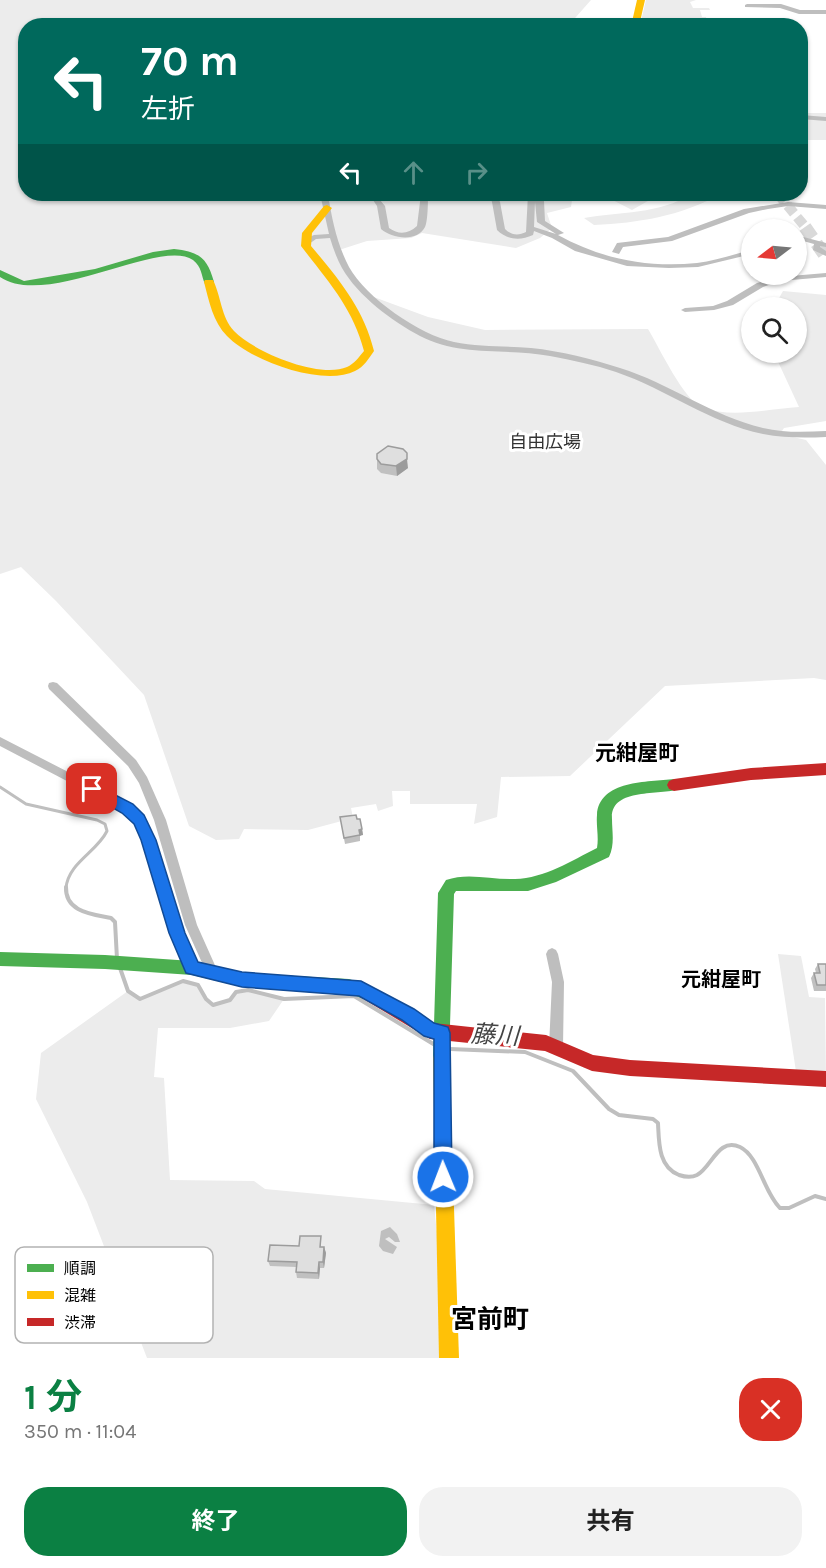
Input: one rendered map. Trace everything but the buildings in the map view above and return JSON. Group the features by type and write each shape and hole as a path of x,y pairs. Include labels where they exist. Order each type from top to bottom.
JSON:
{"street":[{"path":"637,18 641,0"},
{"path":"747,6 781,6 799,12 826,12"},
{"path":"808,118 826,119"},
{"path":"325,201 346,269 403,322 437,339 477,348 534,351 591,362 635,376 709,414 748,426 804,437 825,433"},
{"path":"0,273 12,281 24,284 120,266 158,254 170,252 192,255 201,259 205,266 226,330 239,342 248,348 322,373 344,372 361,365 369,351 367,339 347,297 306,246 307,233 325,201"},
{"path":"377,201 381,206 385,230 391,234 404,236 421,227 424,201"},
{"path":"496,201 501,230 505,234 523,237 530,233 532,201"},
{"path":"540,201 541,222 583,246 626,256 661,260 669,266"},
{"path":"616,252 620,245 669,239 747,211 788,204 826,207"},
{"path":"531,228 555,236 578,249 627,264 698,265 741,255"},
{"path":"306,242 314,237 335,236"},
{"path":"807,240 822,243"},
{"path":"822,243 816,248 826,254"},
{"path":"685,310 714,308 730,303 760,285 780,279 826,274"},
{"path":"53,686 132,762 142,776 191,925 212,972"},
{"path":"0,741 111,799 139,820 149,840 177,933 192,968"},
{"path":"449,1358 441,1057 446,893 451,885 462,882 526,885 604,852 607,846 604,808 606,802 614,795 623,792 751,774 826,769"},
{"path":"552,954 558,982 556,1047"},
{"path":"0,959 105,962 192,968 242,980 361,989 408,1014 430,1031 442,1036 546,1043 592,1063 630,1068 826,1079"}],"green space":[{"name":"自由広場","path":"0,0 591,0 575,18 18,18 18,201 572,201 571,207 547,213 552,228 540,238 516,248 422,233 411,238 367,241 339,250 346,269 371,296 428,317 485,330 648,329 672,373 688,395 703,408 714,411 738,413 799,407 779,363 807,363 807,297 780,297 783,291 826,295 826,421 784,428 780,434 806,440 826,465 826,680 814,678 665,686 570,776 501,777 497,817 474,824 477,804 410,804 410,791 392,791 393,806 378,811 376,804 351,808 353,818 308,830 244,829 239,839 216,840 189,826 144,695 21,567 0,574"},
{"path":"646,0 696,0 690,2 693,8 709,8 710,10 700,10 702,17 706,18 642,18"},
{"path":"808,113 826,113 826,140 808,140"},
{"path":"615,201 648,201 632,210"},
{"path":"679,201 708,201 675,213 643,220 594,225 584,218 653,209"},
{"path":"778,954 801,956 809,997 825,998 826,1079 797,1078"},
{"path":"183,981 198,985 206,999 213,1004 230,1000 236,992 248,990 284,999 269,1021 230,1028 158,1028 154,1077 164,1078 170,1180 254,1181 265,1189 434,1205 440,1264 441,1358 147,1358 141,1343 213,1343 213,1247 104,1247 87,1202 36,1099 41,1053 128,991 141,999"}],"shaded area":[{"path":"390,1227 397,1234 400,1242 395,1242 389,1237 385,1239 397,1247 393,1254 383,1251 379,1246 381,1231"}],"waterway":[{"name":"藤川","path":"0,787 26,804 97,820 105,824 107,831 77,865 68,879 66,888"},
{"name":"藤川","path":"66,888 70,902 75,907 88,913 111,918 115,922 117,959"},
{"name":"藤川","path":"120,968 128,991 140,999 183,981 198,985 206,999 213,1005 230,1000 236,992 248,990 284,999 354,996 435,1045"},
{"name":"藤川","path":"450,1049 525,1052 573,1071 609,1109 619,1115 653,1119 658,1123 663,1160 672,1171 679,1175 688,1177 697,1175 721,1149 732,1145 740,1147 752,1158 774,1201 780,1208 789,1208 815,1196 826,1199"}],"tunnel":[{"path":"784,201 799,219"},
{"path":"807,230 826,257"}],"traffic: fast":[{"path":"0,273 12,281 24,284 96,272 156,254 174,252 190,254 198,259 205,266 209,282"},
{"path":"441,1058 446,893 451,885 517,886 540,882 562,873 604,852 606,837 604,814 606,805 613,798 632,790 674,785"},
{"path":"0,959 105,962 192,968 242,980 349,986 366,992"}],"traffic: slow":[{"path":"637,18 641,0"},
{"path":"209,282 222,322 230,333 252,349 267,357 317,372 333,373 353,368 369,351 360,322 335,282 306,246 307,233 327,208"},
{"path":"441,1058 449,1358"}],"traffic: jam":[{"path":"674,785 751,774 826,769"},
{"path":"366,992 408,1015 430,1031 546,1043 592,1063 630,1068 826,1079"}],"district":[{"name":"元紺屋町","path":"637,753"},
{"name":"元紺屋町","path":"721,979"},
{"name":"宮前町","path":"490,1319"}],"route":[{"path":"92,789 127,809 139,820 149,840 177,933 192,968 242,980 361,989 408,1014 430,1031 442,1033 443,1177"}]}
